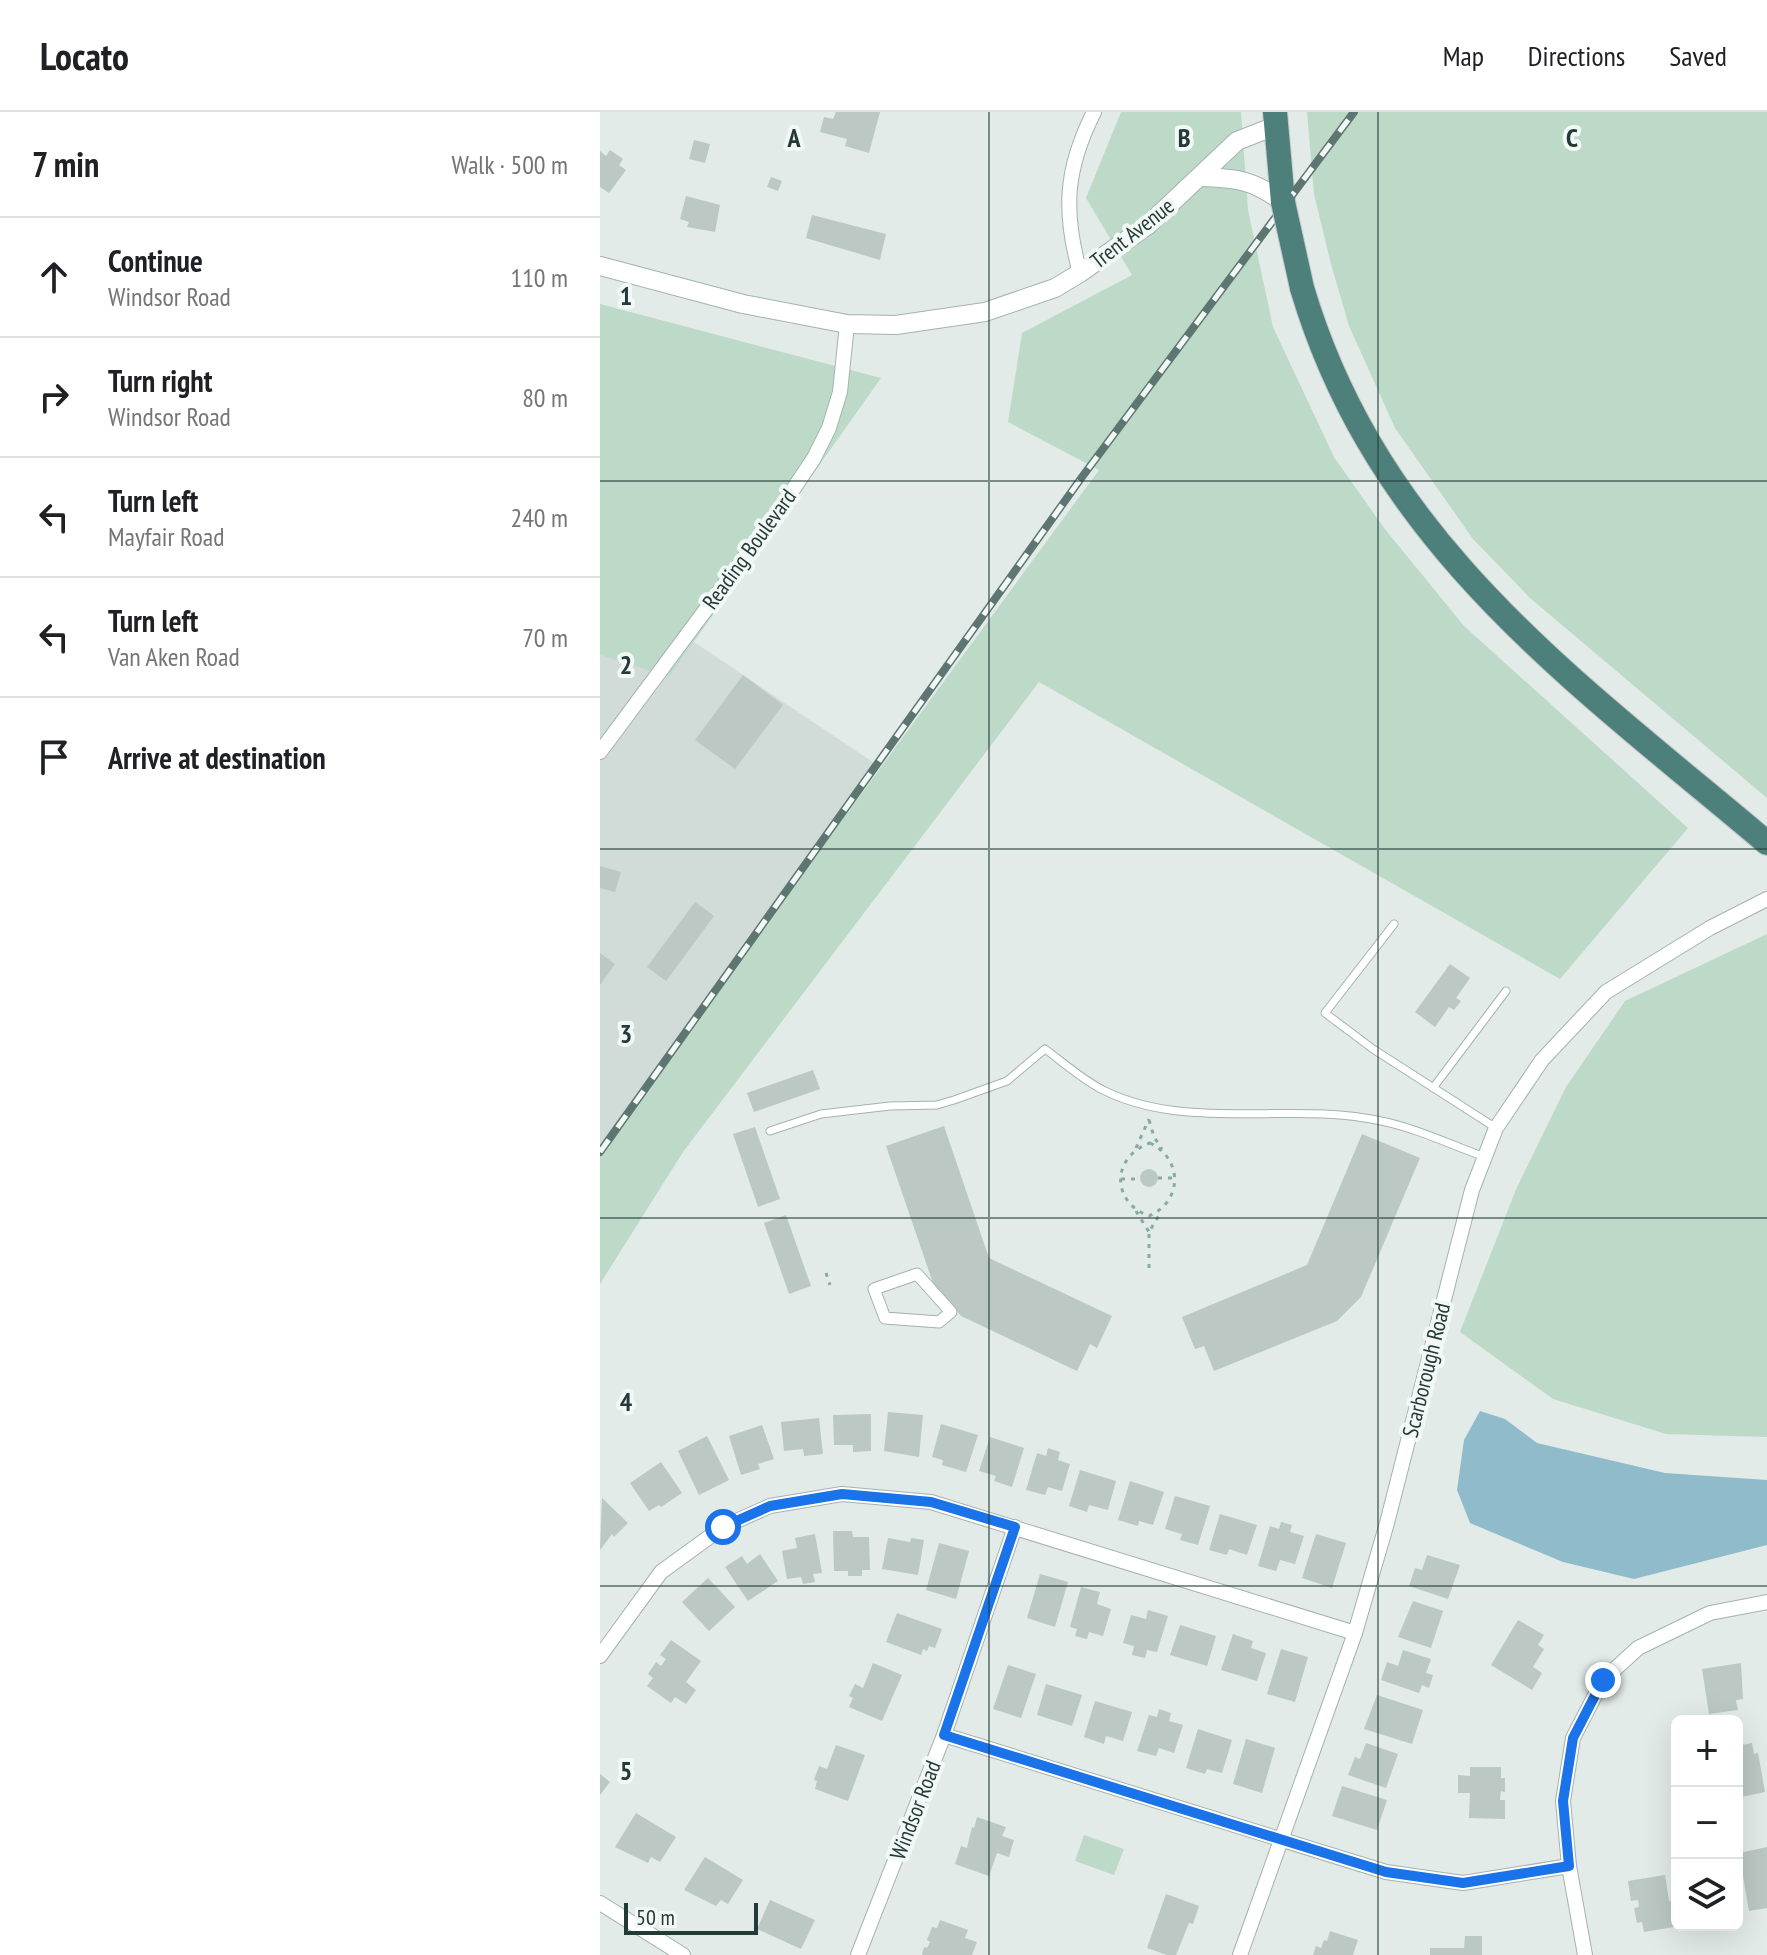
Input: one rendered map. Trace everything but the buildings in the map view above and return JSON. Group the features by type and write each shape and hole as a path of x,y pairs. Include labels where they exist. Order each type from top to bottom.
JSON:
{"highway":[{"path":"1275,119 1283,202 1315,331 1337,383 1385,470 1426,528 1473,584 1559,668 1767,843"}],"street":[{"name":"Trent Avenue","path":"1094,112 1077,154 1070,190 1070,237 1080,273 1148,225 1237,141 1275,119"},
{"path":"1200,177 1237,178 1263,188 1283,202"},
{"path":"600,266 743,304 847,324 896,325 985,312 1055,288 1080,273"},
{"name":"Reading Boulevard","path":"600,752 776,515 814,458 829,428 840,392 847,324"},
{"name":"Scarborough Road","path":"1240,1955 1355,1633 1387,1523 1472,1190 1496,1128 1542,1060 1606,992 1710,928 1767,899"},
{"path":"917,1274 951,1312 939,1322 885,1318 874,1289 917,1274"},
{"path":"600,1656 661,1572 723,1527 770,1506 842,1494 931,1502 1355,1633"},
{"name":"Windsor Road","path":"858,1955 944,1735 1015,1527"},
{"path":"1585,1955 1569,1866 1563,1801 1573,1738 1603,1680 1638,1648 1710,1613 1767,1602"},
{"path":"944,1735 1386,1872 1463,1883 1569,1866"},
{"path":"600,1903 683,1955"}],"lane":[{"path":"1394,924 1325,1013 1496,1128"},
{"path":"1433,1088 1506,991"},
{"path":"770,1131 821,1114 890,1106 937,1105 954,1100 1007,1081 1045,1049 1103,1090 1141,1105 1182,1111 1352,1117 1382,1121 1485,1157"}],"path":[{"path":"1149,1232 1123,1193 1121,1179 1123,1166 1134,1151 1149,1118 1154,1137 1174,1169 1176,1178 1175,1188 1149,1232 1149,1268"},
{"path":"1134,1151 1150,1143 1165,1153"},
{"path":"1158,1178 1176,1178"},
{"path":"1121,1179 1141,1179"},
{"path":"1133,1208 1149,1216 1166,1206"},
{"path":"826,1273 830,1285"}],"shaded area":[{"path":"694,642 880,767 600,1150 600,655 669,677"}],"green space":[{"path":"1121,112 1241,112 1248,210 1273,327 1334,457 1384,528 1464,626 1688,828 1560,979 1039,682 683,1152 600,1284 600,1150 1099,470 1008,422 1022,333 1132,275 1086,198"},
{"path":"1307,112 1767,112 1767,798 1530,598 1473,539 1395,428 1349,326 1331,264 1314,194"},
{"path":"600,304 881,378 669,677 600,655"},
{"path":"1767,934 1767,1437 1666,1434 1553,1399 1460,1332 1517,1187 1566,1087 1625,1001"},
{"path":"1084,1835 1124,1849 1114,1875 1075,1861"}],"water":[{"path":"1480,1411 1505,1419 1537,1443 1665,1473 1767,1480 1767,1545 1634,1579 1563,1562 1470,1523 1457,1490 1464,1440"}],"railway":[{"path":"600,1152 1082,477 1354,112"}],"route":[{"path":"723,1527 770,1506 842,1494 931,1502 1015,1527 944,1735 1386,1872 1463,1883 1569,1866 1563,1801 1573,1738 1603,1680"}]}
